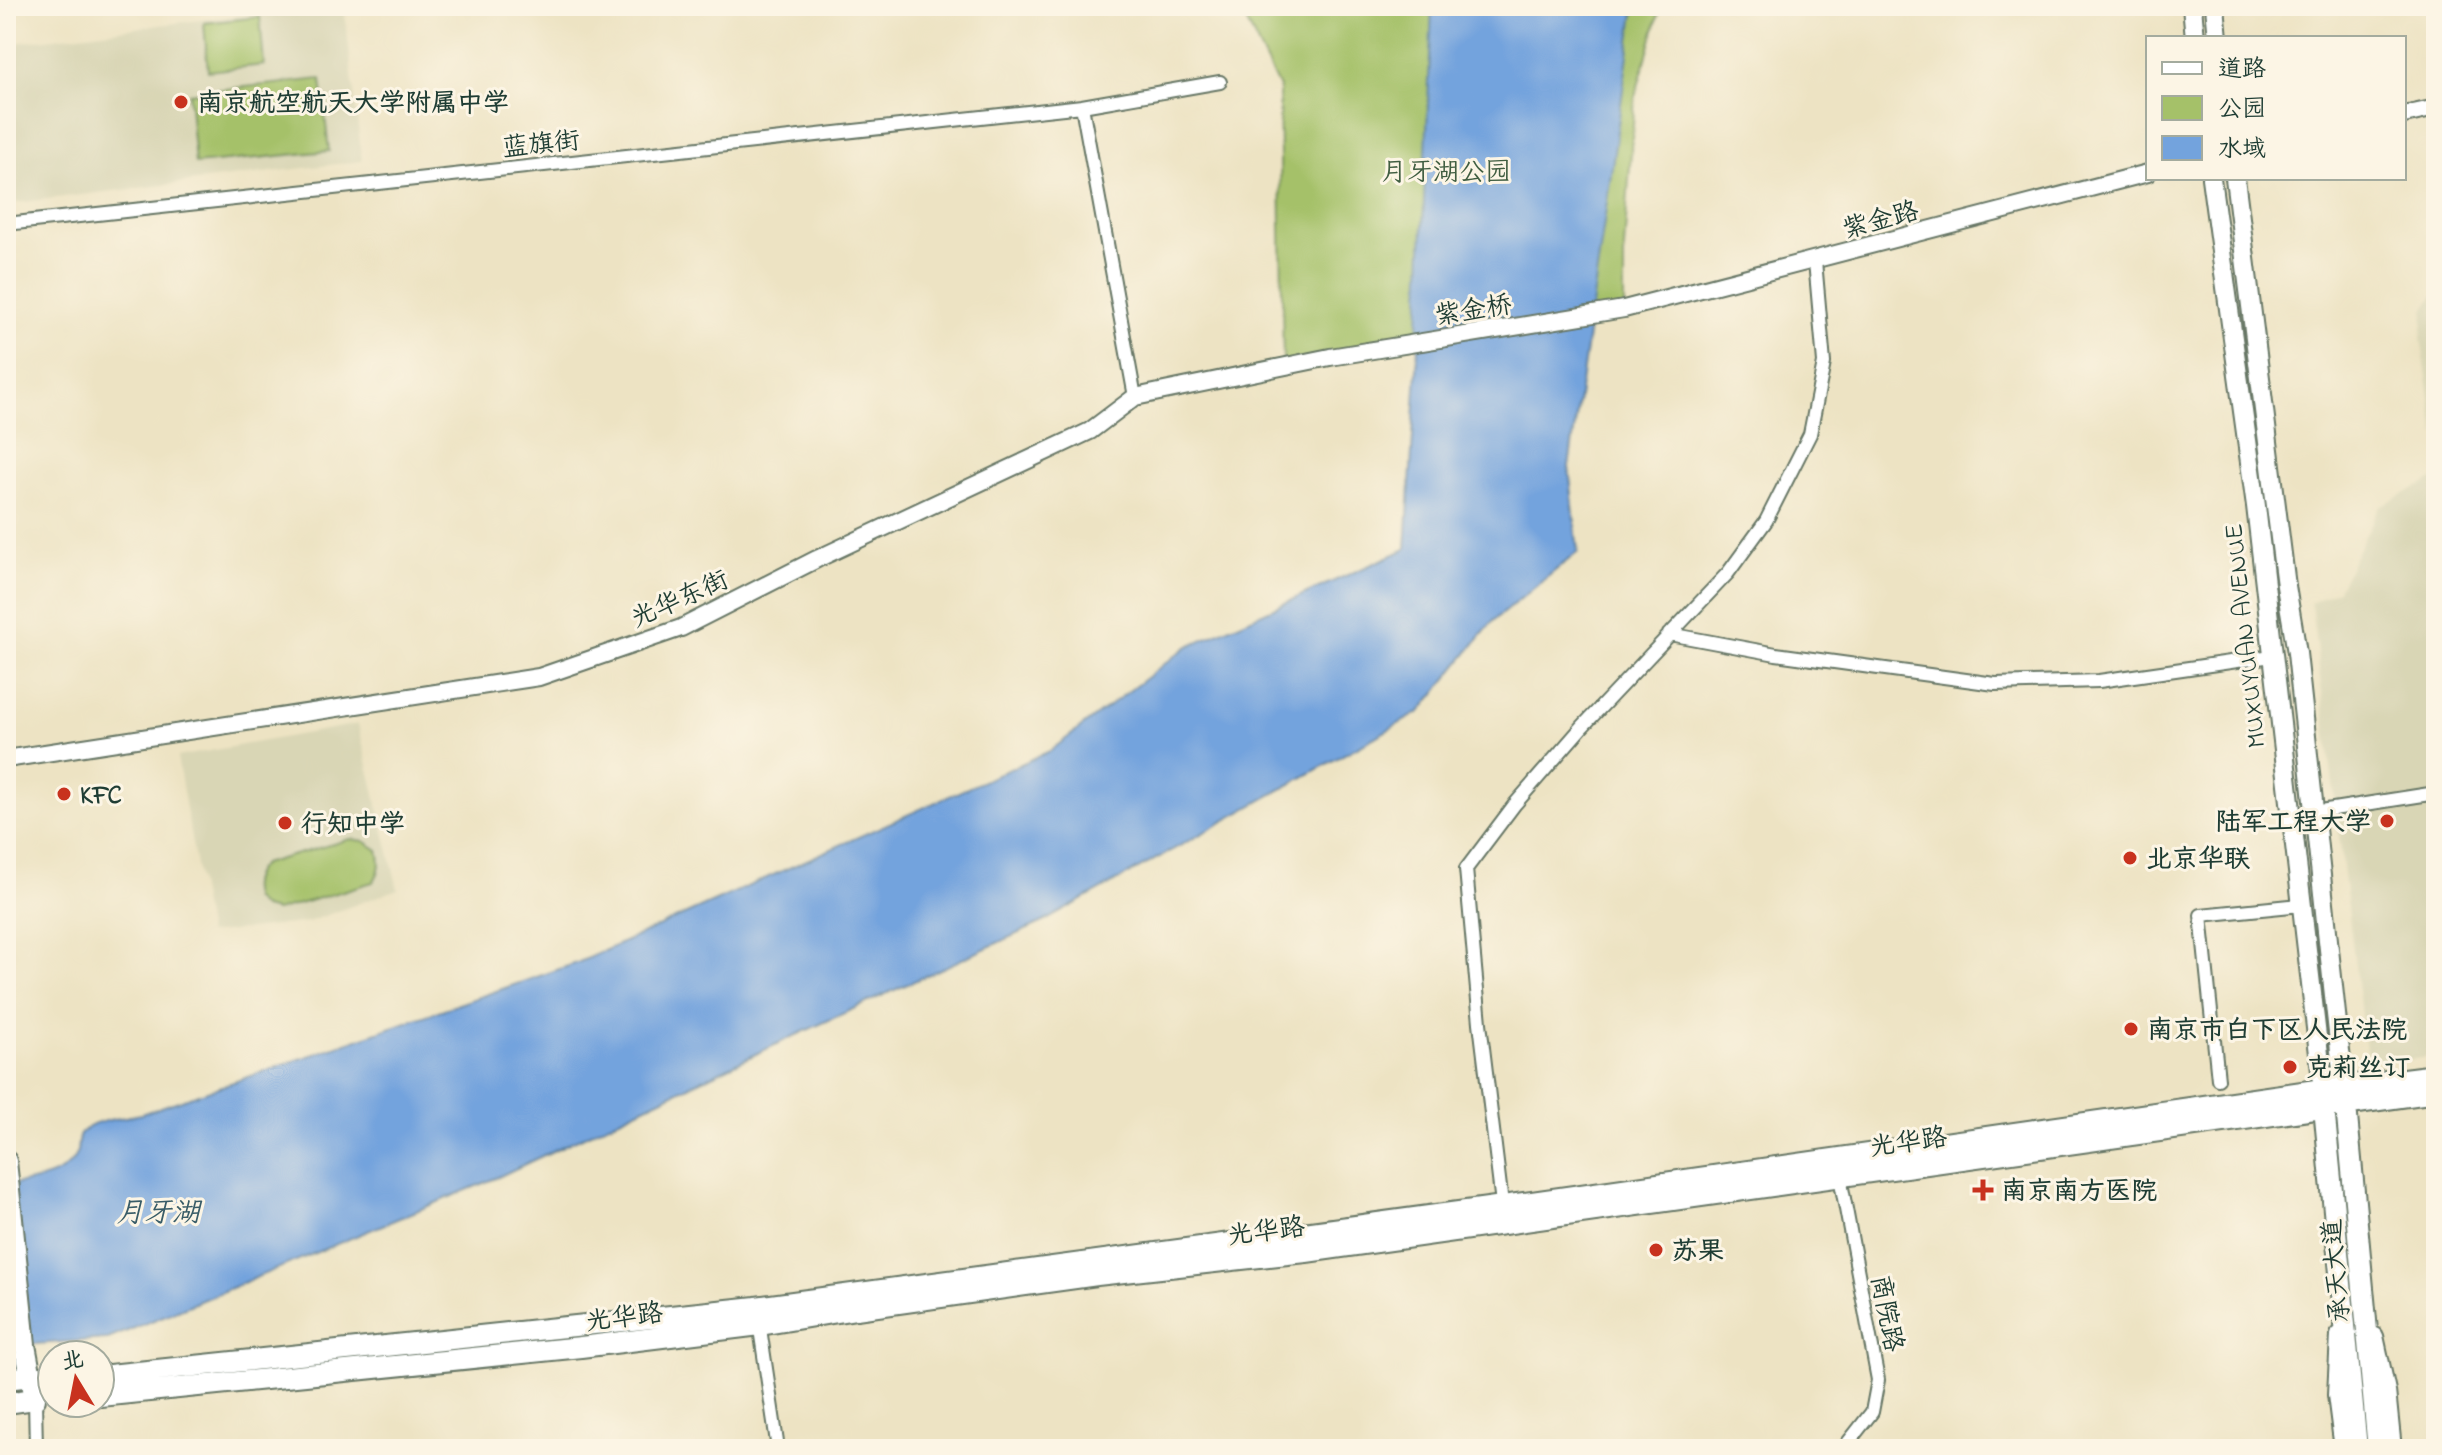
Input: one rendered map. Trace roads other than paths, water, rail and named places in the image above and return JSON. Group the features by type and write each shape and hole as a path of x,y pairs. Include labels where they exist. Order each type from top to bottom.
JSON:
{"main road":[{"path":"2192,6 2195,36"},
{"path":"2215,6 2218,36"},
{"name":"MUXUYUAN AVENUE","path":"2211,180 2256,506 2324,1098"},
{"name":"MUXUYUAN AVENUE","path":"2235,180 2297,653 2345,1096"},
{"name":"光华路","path":"2345,1096 2436,1075"},
{"name":"光华路","path":"116,1394 581,1347 758,1316 2324,1098 2436,1092"},
{"name":"承天大道","path":"2345,1096 2362,1283 2362,1401 2357,1449"},
{"name":"光华路","path":"1503,1214 1840,1177 2324,1098"},
{"name":"承天大道","path":"2324,1098 2340,1285 2362,1401 2378,1449"},
{"path":"6,1161 25,1345 36,1366"},
{"name":"光华路","path":"116,1375 758,1316"},
{"path":"6,1379 36,1378"},
{"path":"6,1403 36,1400"}],"street":[{"name":"蓝旗街","path":"6,224 1082,106 1220,82"},
{"path":"1082,106 1135,397"},
{"path":"2406,115 2436,108"},
{"name":"紫金路","path":"1624,309 2146,174"},
{"path":"1503,1214 1480,1023 1466,869 1515,804 1583,726 1728,573 1766,521 1810,434 1824,363 1815,261"},
{"name":"紫金桥","path":"1330,357 1624,309"},
{"name":"光华东街","path":"6,759 539,677 681,628 817,559 1090,431 1135,397 1330,357"},
{"path":"1669,634 1776,654 1995,684 2099,681 2272,656"},
{"path":"2314,812 2436,793"},
{"path":"2218,1079 2201,915 2301,905"},
{"name":"商院路","path":"1840,1177 1878,1380 1872,1412 1843,1449"},
{"path":"2362,1283 2387,1391 2393,1449"},
{"path":"2340,1285 2336,1395 2343,1449"},
{"path":"758,1316 778,1449"},
{"path":"36,1449 40,1419"}],"water":[{"name":"月牙湖","path":"1432,6 1635,6 1569,467 1578,552 1493,621 1420,712 1041,923 498,1177 108,1339 36,1339 36,1344 6,1346 6,1185 47,1177 66,1167 73,1160 83,1131 105,1121 141,1114 577,963 1050,751 1188,646 1406,549 1417,371"}],"place":[{"name":"南京航空航天大学附属中学","path":"181,102"},
{"name":"KFC","path":"64,794"},
{"name":"陆军工程大学","path":"2387,821"},
{"name":"行知中学","path":"285,823"},
{"name":"北京华联","path":"2130,858"},
{"name":"南京市白下区人民法院","path":"2131,1029"},
{"name":"克莉丝订","path":"2290,1067"},
{"name":"南京南方医院","path":"1983,1190"},
{"name":"苏果","path":"1656,1250"}],"park label":[{"name":"月牙湖公园","path":"1446,171"}]}
